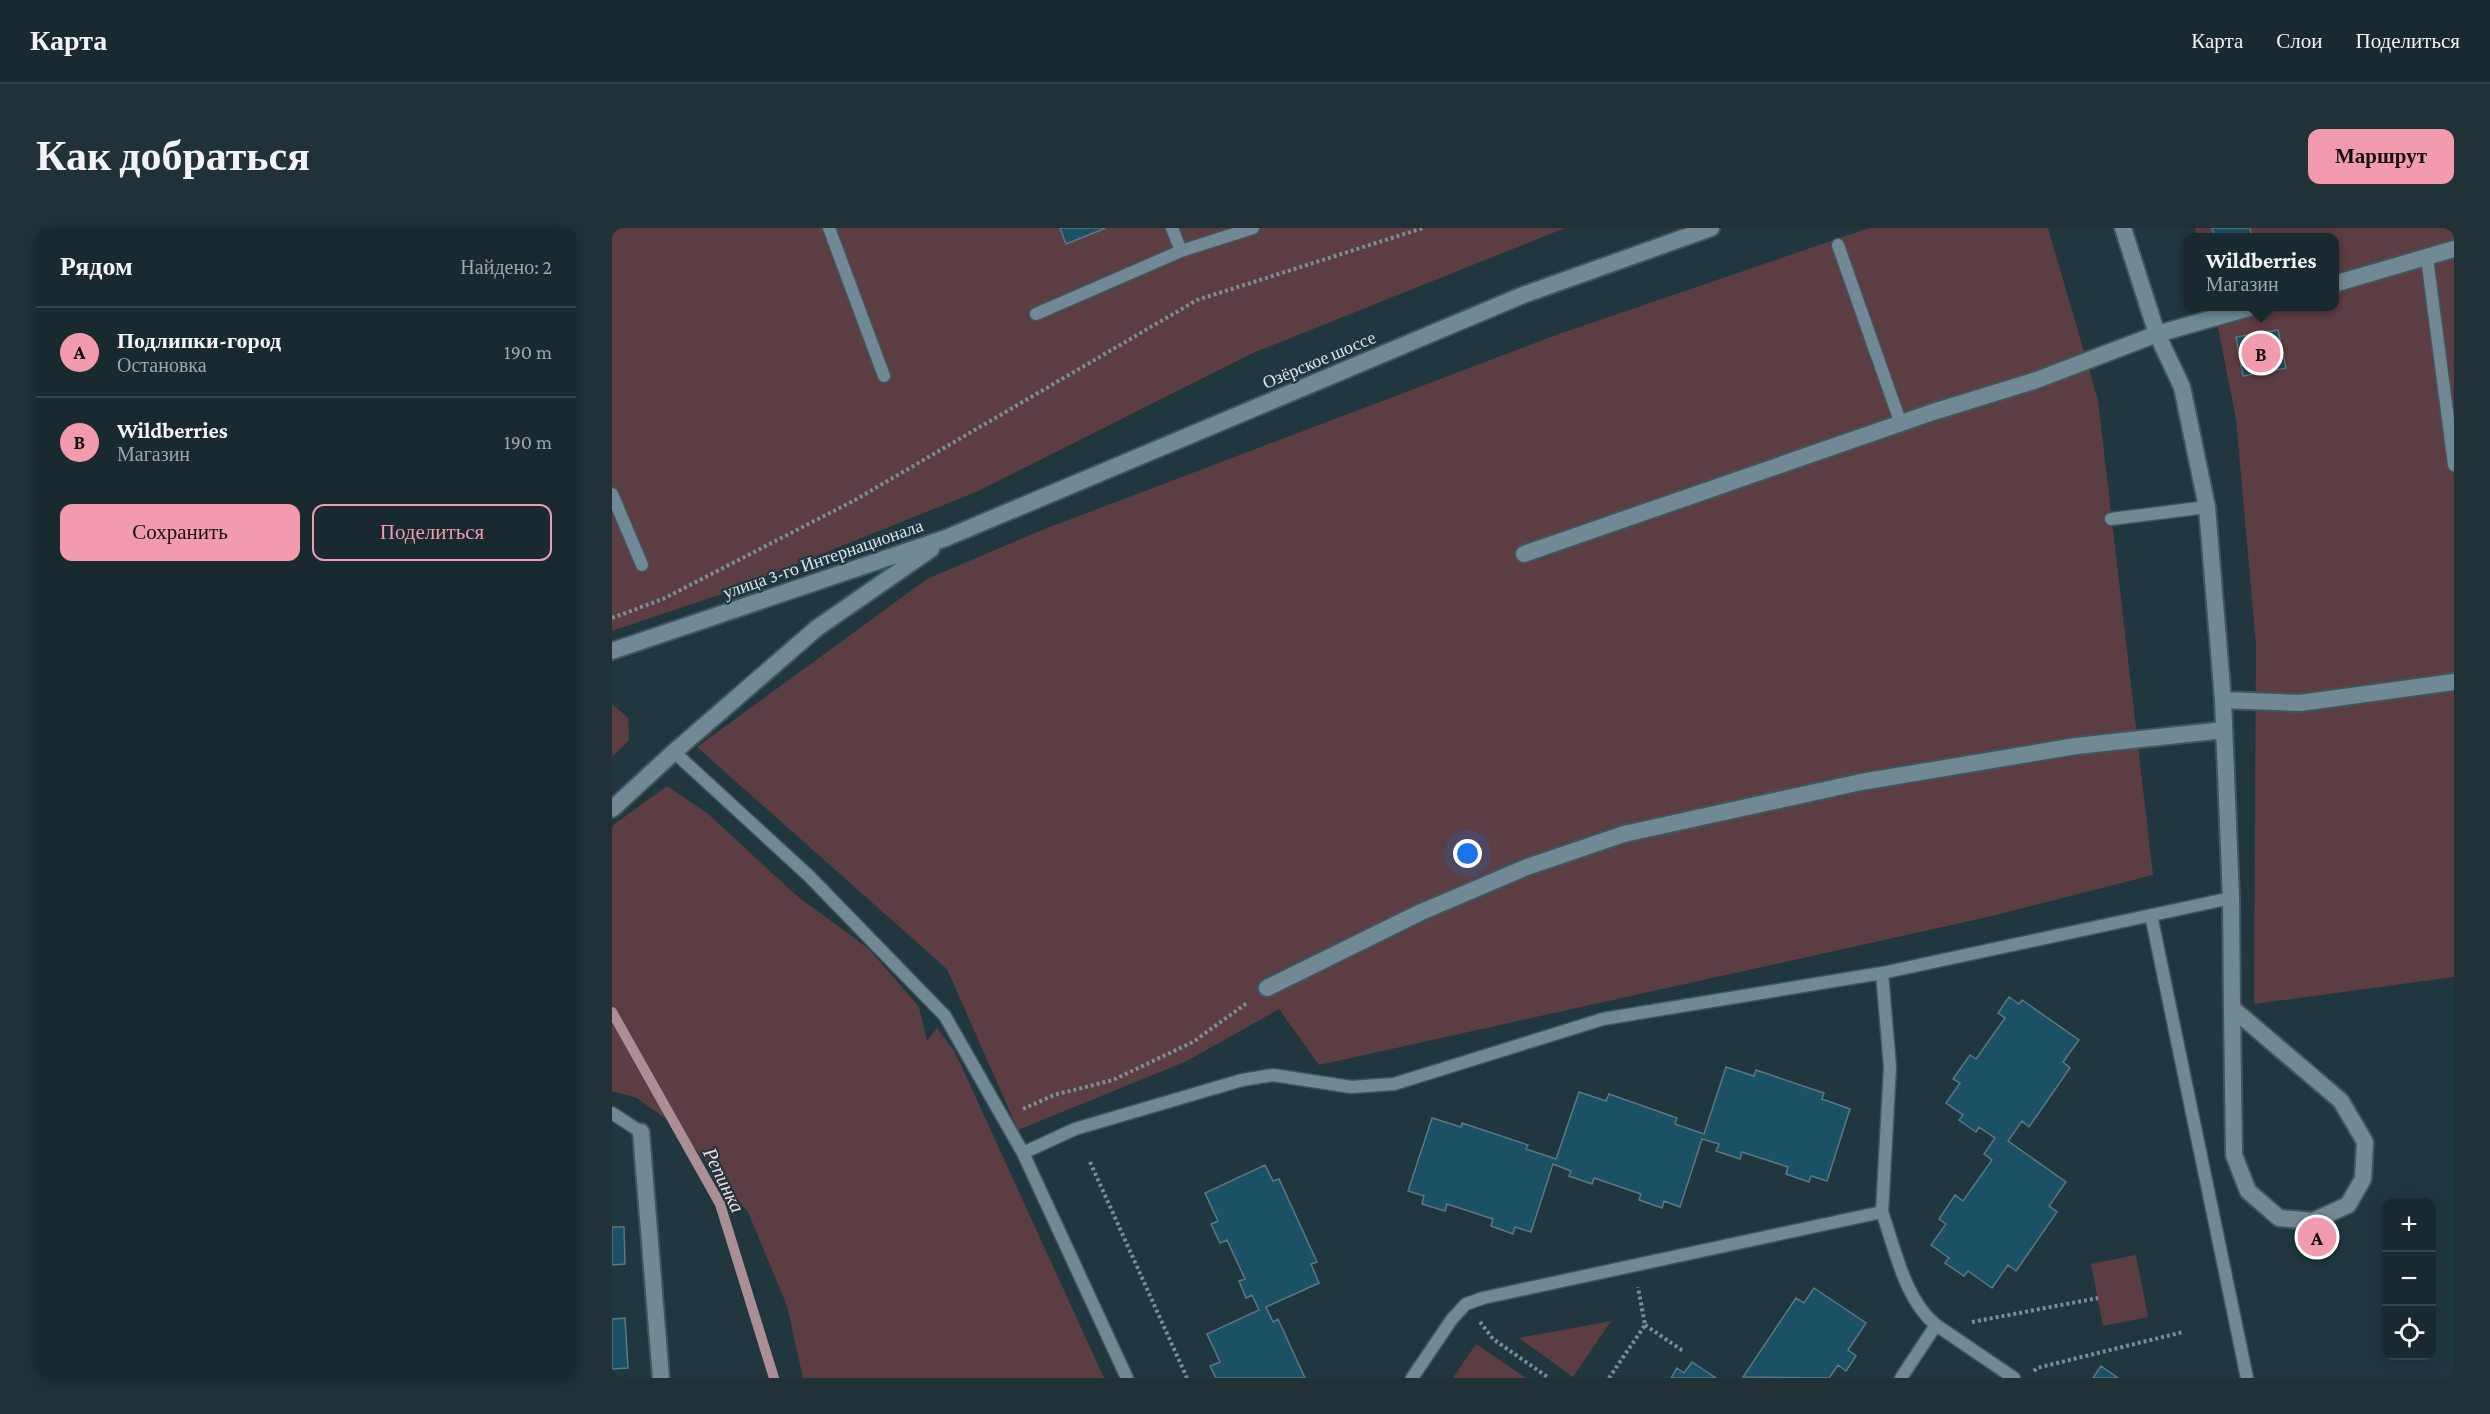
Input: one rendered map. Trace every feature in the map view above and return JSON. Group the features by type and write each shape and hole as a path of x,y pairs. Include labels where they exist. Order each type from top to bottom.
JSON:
{"street":[{"name":"Озёрское шоссе","path":"946,538 1523,295 1711,228"},
{"path":"2123,228 2157,334 2182,387 2207,507 2223,700 2231,898 2232,1008 2234,1155 2248,1191 2279,1218 2313,1221 2348,1204 2363,1179 2365,1142 2341,1101 2232,1008"},
{"path":"2339,283 2454,249"},
{"path":"1524,554 1901,423 2034,381 2157,334 2238,311"},
{"name":"улица 3-го Интернационала","path":"612,651 946,538"},
{"name":"улица 3-го Интернационала","path":"612,809 817,628 946,538"},
{"path":"2223,700 2300,703 2454,682"},
{"path":"1267,988 1419,913 1527,867 1624,834 1861,782 2076,746 2224,729"},
{"path":"641,1132 661,1378"}],"lane":[{"path":"829,228 884,376"},
{"path":"1172,228 1181,251"},
{"path":"1036,314 1181,251 1252,228"},
{"path":"1838,245 1901,423"},
{"path":"2427,258 2454,465"},
{"path":"612,494 642,565"},
{"path":"2111,519 2207,507"},
{"path":"674,752 809,876 945,1016 1023,1153 1127,1378"},
{"path":"1023,1153 1075,1129 1242,1080 1273,1075 1350,1087 1394,1084 1603,1019 1882,973 2231,898"},
{"path":"2151,915 2247,1378"},
{"path":"1882,973 1890,1066 1882,1212 1913,1300 1923,1315 2014,1378"},
{"path":"612,1113 641,1132"},
{"path":"1413,1378 1452,1319 1466,1304 1483,1298 1882,1212"},
{"path":"1901,1378 1936,1325"}],"path":[{"path":"612,618 663,599 855,500 1197,300 1423,228"},
{"path":"1003,1117 1054,1095 1113,1080 1193,1042 1267,988"},
{"path":"1090,1162 1187,1378"},
{"path":"1633,1266 1645,1325 1683,1351"},
{"path":"1970,1323 2098,1299"},
{"path":"1466,1304 1493,1339 1549,1378"},
{"path":"1609,1378 1645,1325"},
{"path":"2028,1378 2037,1368 2183,1332"}],"shaded area":[{"path":"612,228 1565,228 1253,353 976,492 722,594 612,631"},
{"path":"1869,228 2048,228 2098,400 2153,875 1992,916 1319,1065 1279,1009 1187,1061 1018,1130 947,969 697,747 927,579 1042,530 1556,335"},
{"path":"2195,228 2454,228 2454,977 2254,1004 2256,645 2236,419 2215,311 2339,311 2339,233 2196,233"},
{"path":"612,704 628,718 629,740 612,757"},
{"path":"667,786 707,813 797,896 869,949 919,1007 927,1041 937,1028 955,1052 1104,1378 803,1378 787,1306 748,1212 677,1127 637,1098 612,1091 612,826"},
{"path":"2136,1255 2148,1317 2103,1326 2091,1264"},
{"path":"1611,1321 1573,1377 1519,1338"},
{"path":"1476,1344 1526,1378 1453,1378"}],"building":[{"path":"1060,228 1106,228 1066,244"},
{"path":"2212,228 2250,228 2251,233 2214,233"},
{"path":"2278,330 2286,368 2243,376 2236,337"},
{"path":"2009,997 2019,1004 2022,1000 2079,1040 2063,1062 2070,1068 2029,1127 2022,1121 2008,1141 2066,1182 2049,1206 2057,1212 2016,1271 2008,1265 1992,1288 1968,1271 1964,1276 1945,1263 1949,1258 1931,1245 1946,1224 1939,1219 1955,1195 1963,1201 1992,1160 1984,1154 1995,1138 1979,1127 1976,1132 1959,1120 1963,1115 1946,1103 1960,1083 1953,1079 1970,1055 1976,1059 2005,1018 1998,1013"},
{"path":"1726,1067 1754,1076 1756,1070 1824,1093 1822,1099 1850,1109 1827,1181 1811,1176 1809,1182 1786,1174 1788,1167 1742,1152 1740,1159 1716,1151 1719,1144 1702,1139 1680,1207 1664,1201 1662,1208 1639,1200 1641,1194 1594,1178 1592,1184 1569,1176 1571,1171 1553,1164 1531,1232 1515,1227 1513,1234 1491,1226 1493,1219 1447,1204 1445,1211 1422,1204 1424,1196 1408,1191 1432,1118 1461,1127 1462,1123 1528,1145 1526,1149 1556,1159 1579,1092 1606,1101 1609,1094 1677,1118 1675,1124 1704,1134"},
{"path":"1265,1165 1273,1181 1279,1179 1317,1262 1311,1264 1319,1283 1266,1307 1273,1322 1278,1319 1305,1378 1216,1378 1210,1366 1220,1362 1207,1334 1259,1310 1252,1295 1246,1298 1239,1281 1245,1279 1227,1240 1220,1243 1211,1224 1218,1221 1205,1193"},
{"path":"612,1227 624,1227 625,1264 612,1265"},
{"path":"1814,1288 1866,1323 1848,1350 1856,1356 1846,1371 1838,1365 1829,1378 1743,1377 1796,1298 1804,1303"},
{"path":"625,1318 628,1368 612,1369 612,1319"},
{"path":"1692,1362 1716,1378 1671,1378 1677,1368 1684,1373"},
{"path":"2101,1366 2118,1378 2093,1378"}],"waterway":[{"name":"Репинка","path":"612,1012 720,1204 774,1378"}],"place":[{"name":"Wildberries","path":"2261,353"},
{"name":"Подлипки-город","path":"2317,1237"}]}
